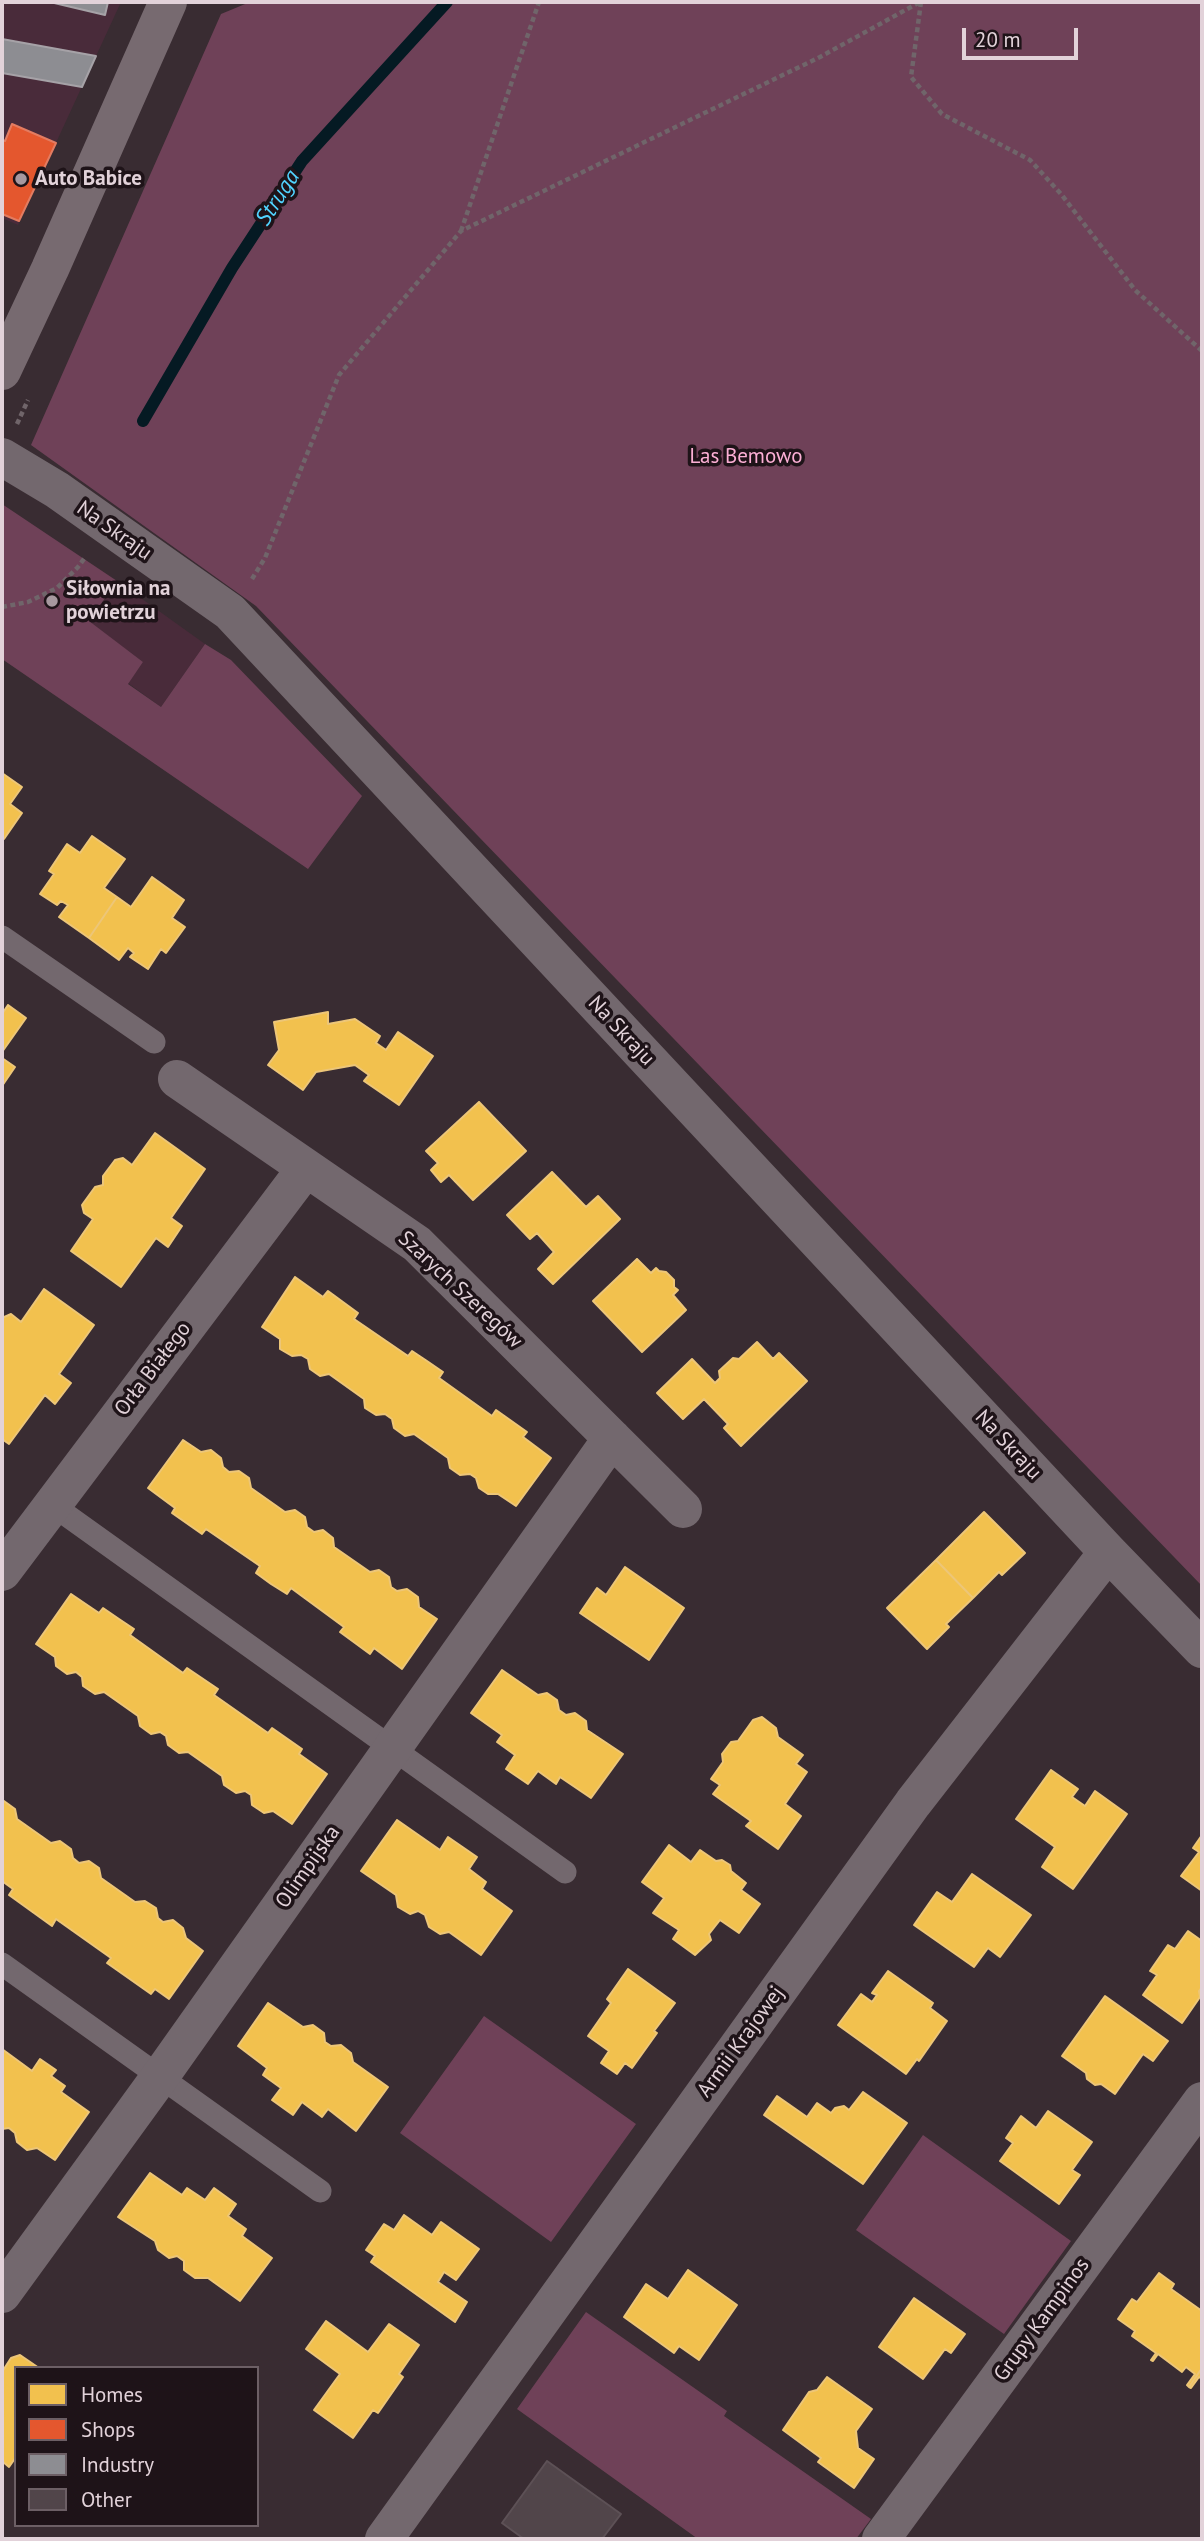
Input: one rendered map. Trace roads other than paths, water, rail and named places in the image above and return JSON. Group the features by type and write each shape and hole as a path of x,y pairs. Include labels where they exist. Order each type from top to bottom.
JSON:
{"street":[{"path":"2,371 168,2"},
{"name":"Na Skraju","path":"2,457 57,490 230,612 1108,1552 1202,1649"},
{"name":"Szarych Szeregów","path":"177,1079 417,1244 683,1508"},
{"name":"Orła Białego","path":"2,1572 306,1168"},
{"name":"Olimpijska","path":"6,2277 159,2078 612,1438"},
{"name":"Armii Krajowej","path":"384,2539 913,1803 1108,1552"},
{"name":"Grupy Kampinos","path":"881,2539 1202,2101"}],"lane":[{"path":"2,937 154,1042"},
{"path":"51,1504 565,1872"},
{"path":"2,1964 320,2191"}],"waterway":[{"name":"Struga","path":"143,421 232,268 302,161 447,2"}],"place":[{"name":"Auto Babice","path":"21,179"},
{"name":"Siłownia na powietrzu","path":"52,601"}],"park label":[{"name":"Las Bemowo","path":"746,457"}]}
